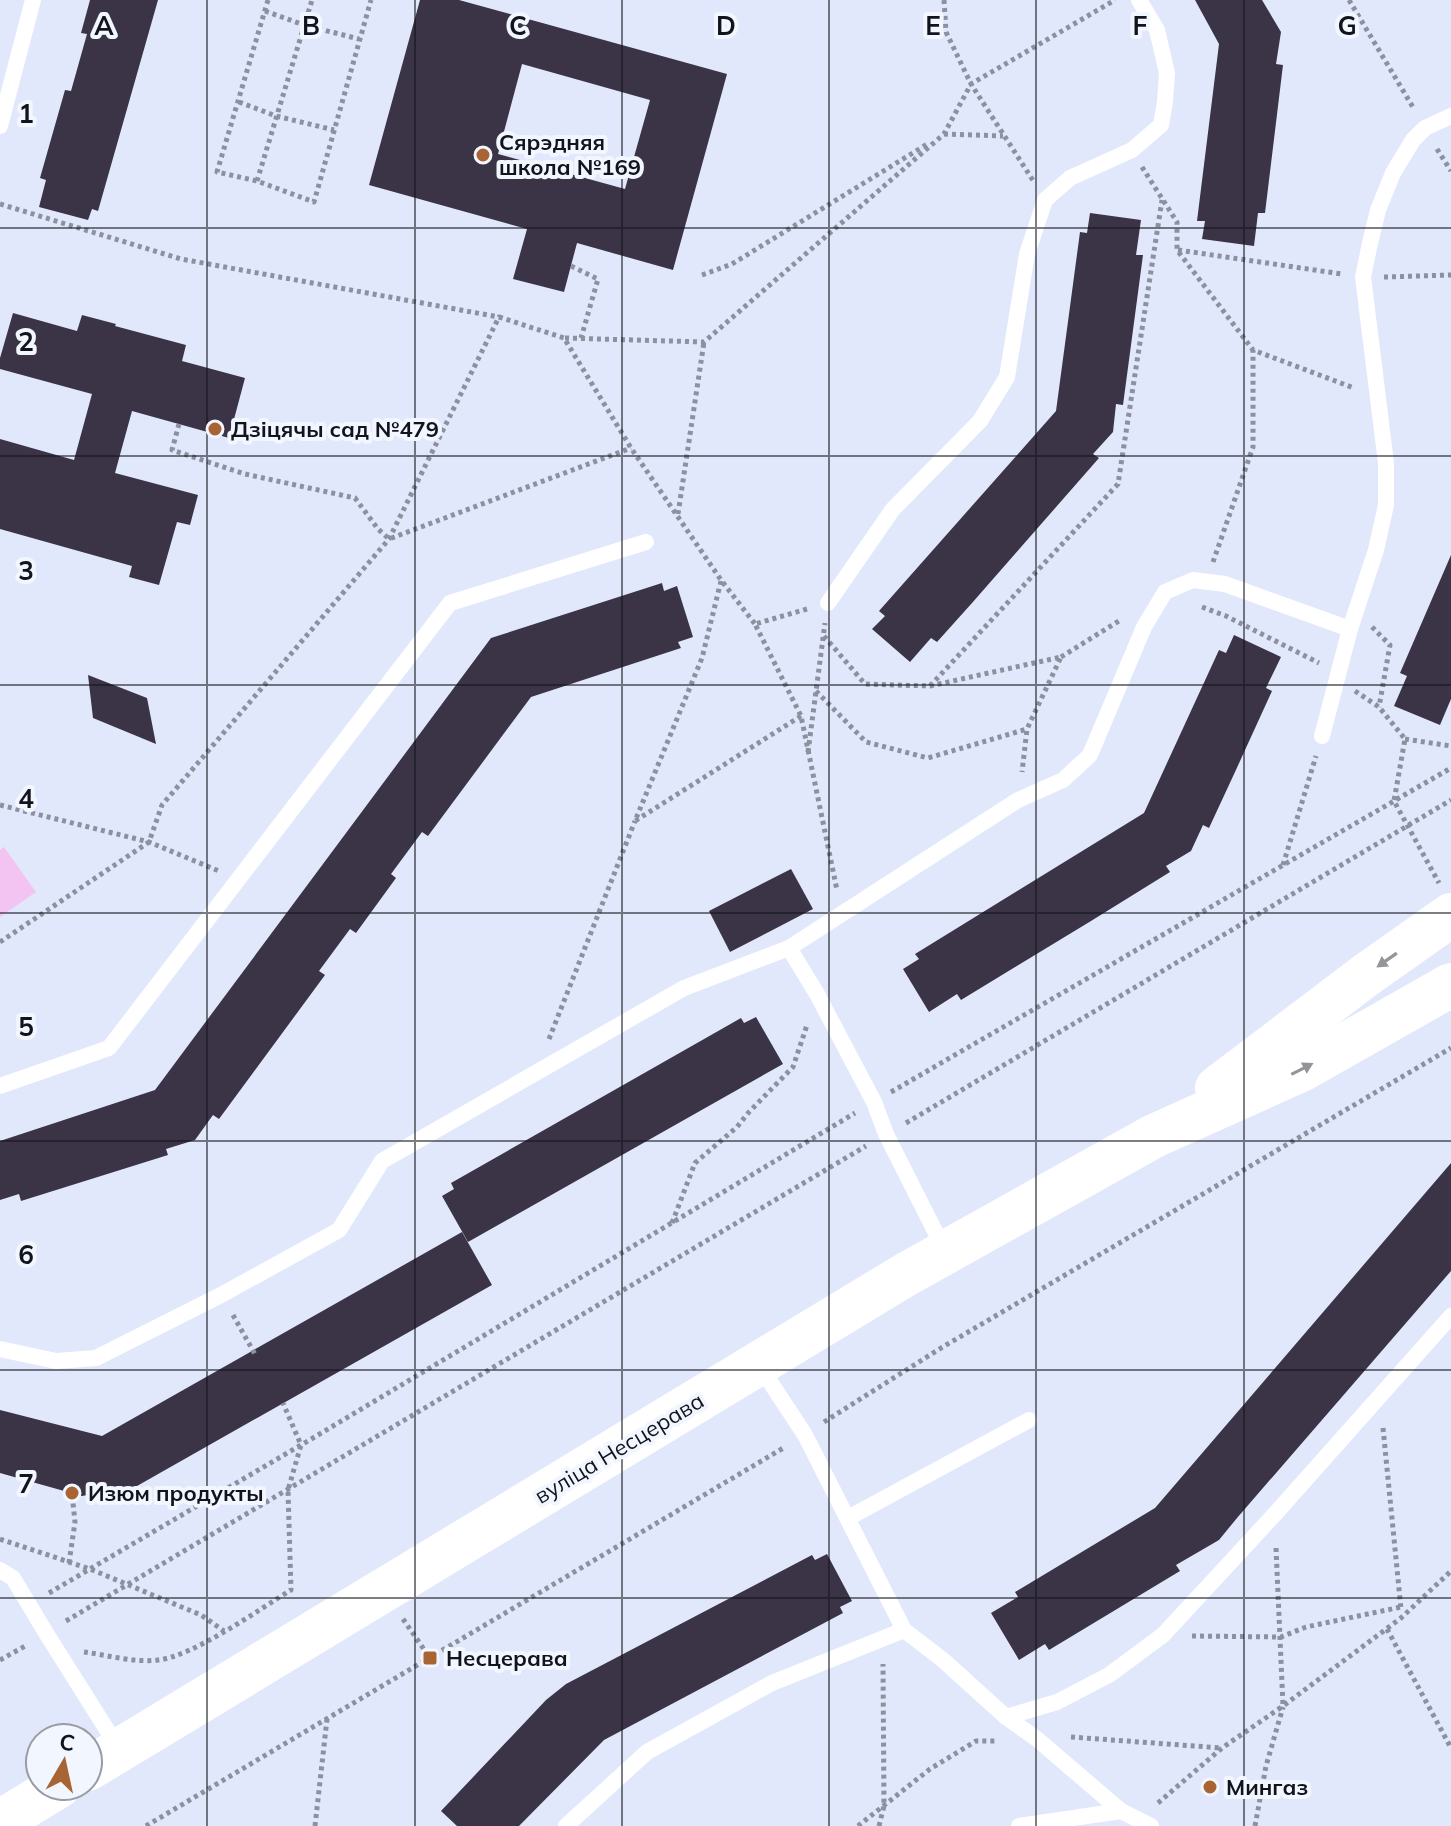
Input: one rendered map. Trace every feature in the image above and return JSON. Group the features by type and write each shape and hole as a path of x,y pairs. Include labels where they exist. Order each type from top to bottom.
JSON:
{"main road":[{"path":"1154,1136 1366,975 1446,902"},
{"path":"1154,1136 1301,1070 1451,985"},
{"name":"вуліца Несцерава","path":"104,1759 945,1252 1154,1136"},
{"path":"0,1822 33,1802"}],"lane":[{"path":"0,126 33,0"},
{"path":"828,603 893,509 980,421 1007,377 1027,254 1045,200 1070,178 1132,150 1161,125 1167,73 1157,30 1139,0"},
{"path":"1322,736 1386,505 1386,463 1363,277 1378,210 1393,173 1413,140 1425,128 1451,116"},
{"path":"0,1086 109,1048 450,603 646,542"},
{"path":"0,1349 56,1361 96,1358 221,1295 339,1230 382,1161 684,988 789,948 1018,800 1063,780 1090,755 1144,627 1165,592 1193,580 1225,584 1350,629"},
{"path":"789,948 874,1102 886,1134 945,1252"},
{"path":"1006,1717 1070,1696 1109,1675 1163,1635 1451,1316"},
{"path":"758,1363 805,1435 904,1630 1121,1811 1151,1826"},
{"path":"848,1518 1029,1420"},
{"path":"0,1570 13,1578 46,1633 87,1722"},
{"path":"566,1826 647,1752 772,1683 904,1630"},
{"path":"1019,1826 1121,1811"}],"path":[{"path":"268,0 217,172 257,181 314,202 371,0"},
{"path":"257,181 312,0"},
{"path":"944,0 946,32 971,84 1045,200"},
{"path":"678,515 704,342 944,134 971,84 1115,0"},
{"path":"1349,0 1451,171"},
{"path":"265,11 359,39"},
{"path":"239,102 276,116 334,130"},
{"path":"702,275 732,264 944,134 1003,136"},
{"path":"1132,150 1177,222 1177,250 1253,350 1377,397"},
{"path":"930,686 1118,484 1162,200"},
{"path":"0,204 181,259 499,317 564,338 704,342"},
{"path":"1177,250 1363,277 1451,275"},
{"path":"571,266 598,279 581,338"},
{"path":"0,942 149,842 162,805 389,539 499,317"},
{"path":"564,338 631,448 721,580 755,624 801,716 843,914"},
{"path":"1193,580 1215,561 1253,447 1253,350"},
{"path":"179,424 172,450 245,474 355,498 389,539"},
{"path":"389,539 631,448"},
{"path":"535,1073 702,658 721,580"},
{"path":"824,635 865,684 930,686 1061,657 1165,592 1226,616 1318,662 1379,707 1405,739 1451,746"},
{"path":"755,624 828,603 808,752"},
{"path":"1018,800 1027,729 1061,657"},
{"path":"816,691 866,742 928,758 1027,729"},
{"path":"635,821 801,716"},
{"path":"1283,865 1322,736"},
{"path":"1405,739 1394,801 1446,902"},
{"path":"0,1660 1451,800"},
{"path":"0,805 149,842 239,878"},
{"path":"671,1224 695,1163 737,1127 793,1067 817,994"},
{"path":"221,1295 256,1356"},
{"path":"1380,1396 1401,1618"},
{"path":"46,1633 74,1651 158,1660 182,1653 224,1631 291,1590 288,1490 301,1445 283,1403"},
{"path":"29,1605 318,1435"},
{"path":"69,1563 75,1522 72,1494"},
{"path":"1255,1826 1266,1766 1283,1706 1274,1515"},
{"path":"0,1539 90,1569 201,1615 224,1631"},
{"path":"1121,1811 1148,1811 1222,1748 1401,1618 1451,1571"},
{"path":"384,1591 430,1658"},
{"path":"1163,1635 1281,1637 1306,1627 1401,1607"},
{"path":"1387,1629 1451,1748"},
{"path":"879,1826 884,1806 883,1639"},
{"path":"315,1826 327,1718"},
{"path":"858,1826 930,1769 976,1741 1058,1736 1222,1748"}],"shaded area":[{"path":"4,847 36,892 0,917 0,850"}],"building":[{"path":"90,0 158,0 98,211 92,209 88,220 39,207 46,180 40,178 65,90 71,91 87,34 81,33"},
{"path":"420,0 459,0 727,74 673,270 577,243 564,292 513,279 527,229 369,185","holes":["522,64 650,100 625,189 498,154"]},
{"path":"1195,0 1262,0 1281,32 1276,64 1283,65 1265,213 1258,213 1254,246 1202,239 1205,221 1197,221 1219,44"},
{"path":"1090,213 1141,220 1136,255 1143,255 1123,405 1116,404 1113,432 1093,454 1099,458 972,603 937,642 931,638 910,662 872,629 885,616 879,611 1056,411 1080,232 1087,233"},
{"path":"13,313 77,331 82,315 116,324 186,345 182,361 245,378 229,438 132,411 115,473 198,495 190,525 177,522 159,585 129,577 132,566 0,529 0,439 74,460 92,394 0,369 0,358"},
{"path":"1451,555 1451,699 1440,725 1394,706 1407,676 1400,673"},
{"path":"662,583 664,591 677,586 693,637 678,642 681,648 531,697 428,836 422,832 391,874 396,878 356,933 350,929 319,971 325,975 219,1119 213,1115 195,1140 166,1149 168,1155 21,1201 19,1194 0,1200 0,1141 155,1090 491,638"},
{"path":"1234,635 1281,657 1266,688 1272,691 1235,772 1209,828 1203,825 1191,851 1166,866 1170,872 1091,921 961,1000 957,994 929,1012 903,969 919,959 915,954 1144,813 1219,650 1226,653"},
{"path":"88,675 147,698 156,744 93,718"},
{"path":"791,869 813,909 730,952 709,911"},
{"path":"756,1017 783,1064 468,1242 442,1196 454,1189 451,1183 741,1018 744,1023"},
{"path":"1451,1163 1451,1271 1219,1540 1176,1565 1180,1571 1049,1650 1045,1644 1019,1660 991,1613 1018,1597 1015,1592 1155,1508"},
{"path":"462,1232 492,1285 137,1486 82,1496 0,1473 0,1410 102,1436"},
{"path":"827,1554 852,1601 840,1607 843,1613 604,1740 519,1826 457,1826 441,1811 546,1700 566,1684 812,1555 815,1560"}],"place":[{"name":"Сярэдняя школа №169","path":"483,155"},
{"name":"Дзіцячы сад №479","path":"215,429"},
{"name":"Изюм продукты","path":"72,1493"},
{"name":"Несцерава","path":"430,1658"},
{"name":"Мингаз","path":"1210,1787"}]}
